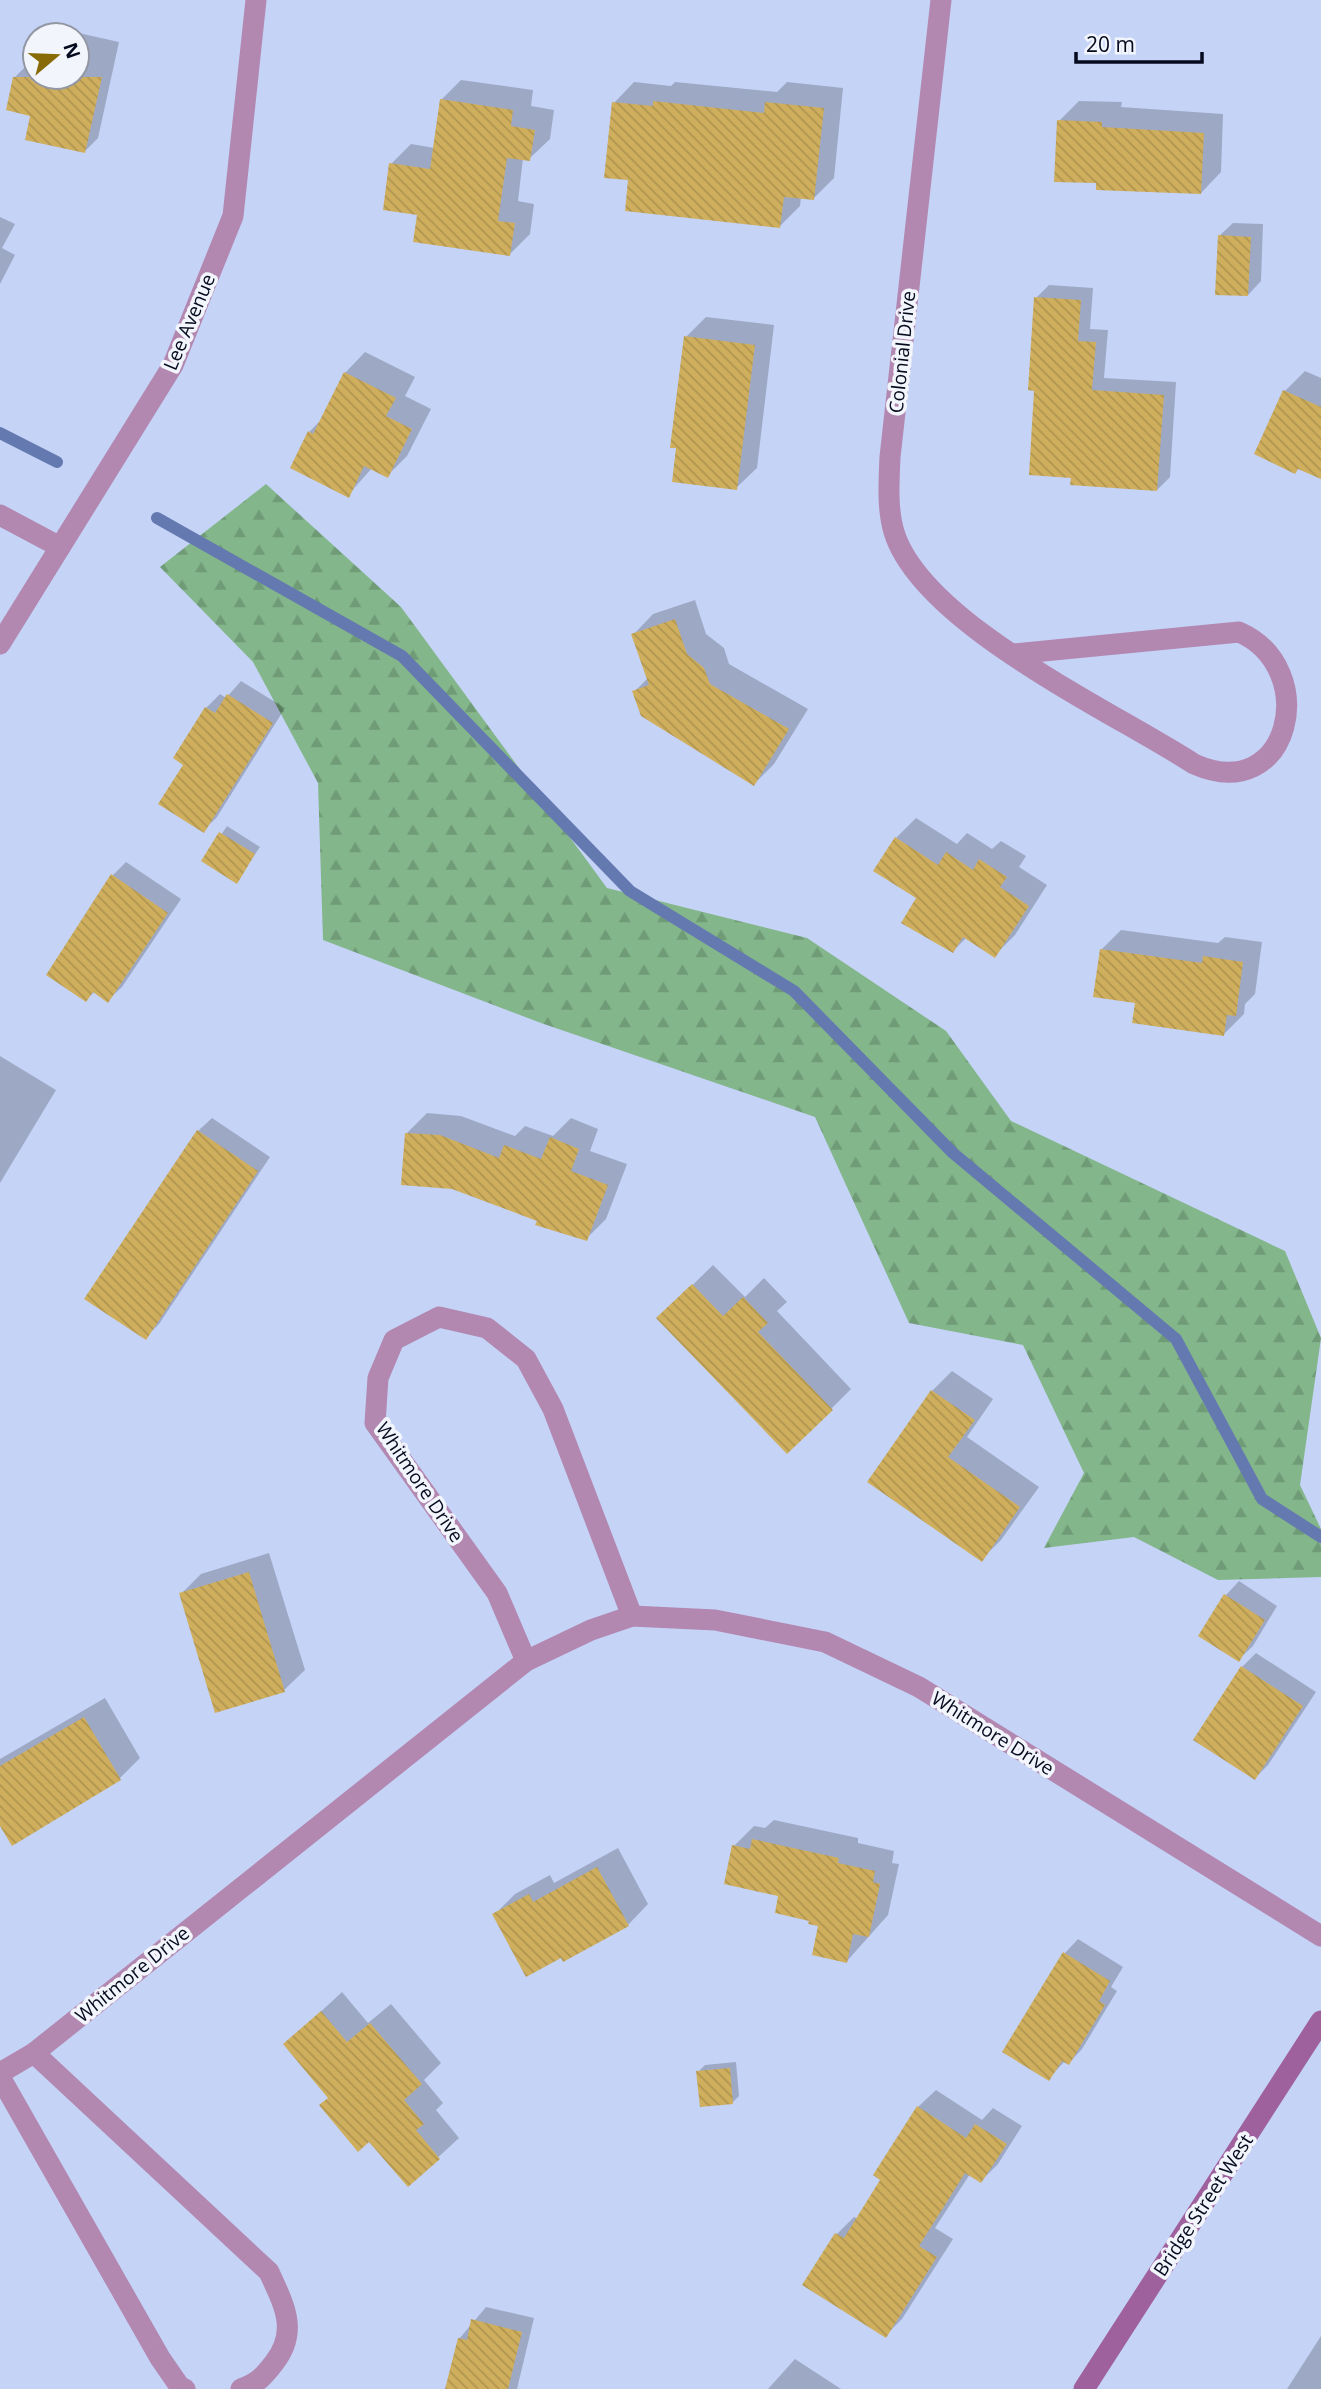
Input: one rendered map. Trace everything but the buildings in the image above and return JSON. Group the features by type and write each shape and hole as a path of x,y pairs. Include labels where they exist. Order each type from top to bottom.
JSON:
{"main road":[{"name":"Bridge Street West","path":"1084,2389 1321,2021"}],"street":[{"name":"Lee Avenue","path":"0,644 173,365 233,216 256,0"},
{"name":"Colonial Drive","path":"941,0 890,457 889,497 894,532 910,565 931,592 955,614 1013,654 1207,769 1235,773 1271,759 1289,740 1298,714 1298,687 1280,653 1261,639 1239,632 1013,654"},
{"path":"0,515 60,548"},
{"name":"Whitmore Drive","path":"526,1661 497,1593 375,1423 378,1378 394,1340 439,1317 487,1328 526,1359 553,1409 632,1616"},
{"name":"Whitmore Drive","path":"186,2389 180,2387 160,2358 0,2075 34,2053 526,1661 591,1630 632,1616 715,1620 825,1642 919,1687 1321,1936"},
{"path":"34,2053 269,2272 286,2309 287,2346 259,2382 241,2389"}],"green space":[{"path":"266,484 401,607 607,888 807,938 946,1031 1011,1121 1285,1251 1321,1338 1300,1485 1321,1529 1321,1577 1218,1580 1134,1537 1044,1548 1084,1473 1023,1345 909,1323 815,1117 541,1023 323,940 318,783 253,662 160,567"}],"waterway":[{"path":"0,433 57,462"},
{"path":"157,518 402,656 630,891 794,991 953,1153 1176,1339 1262,1499 1321,1537"}]}
